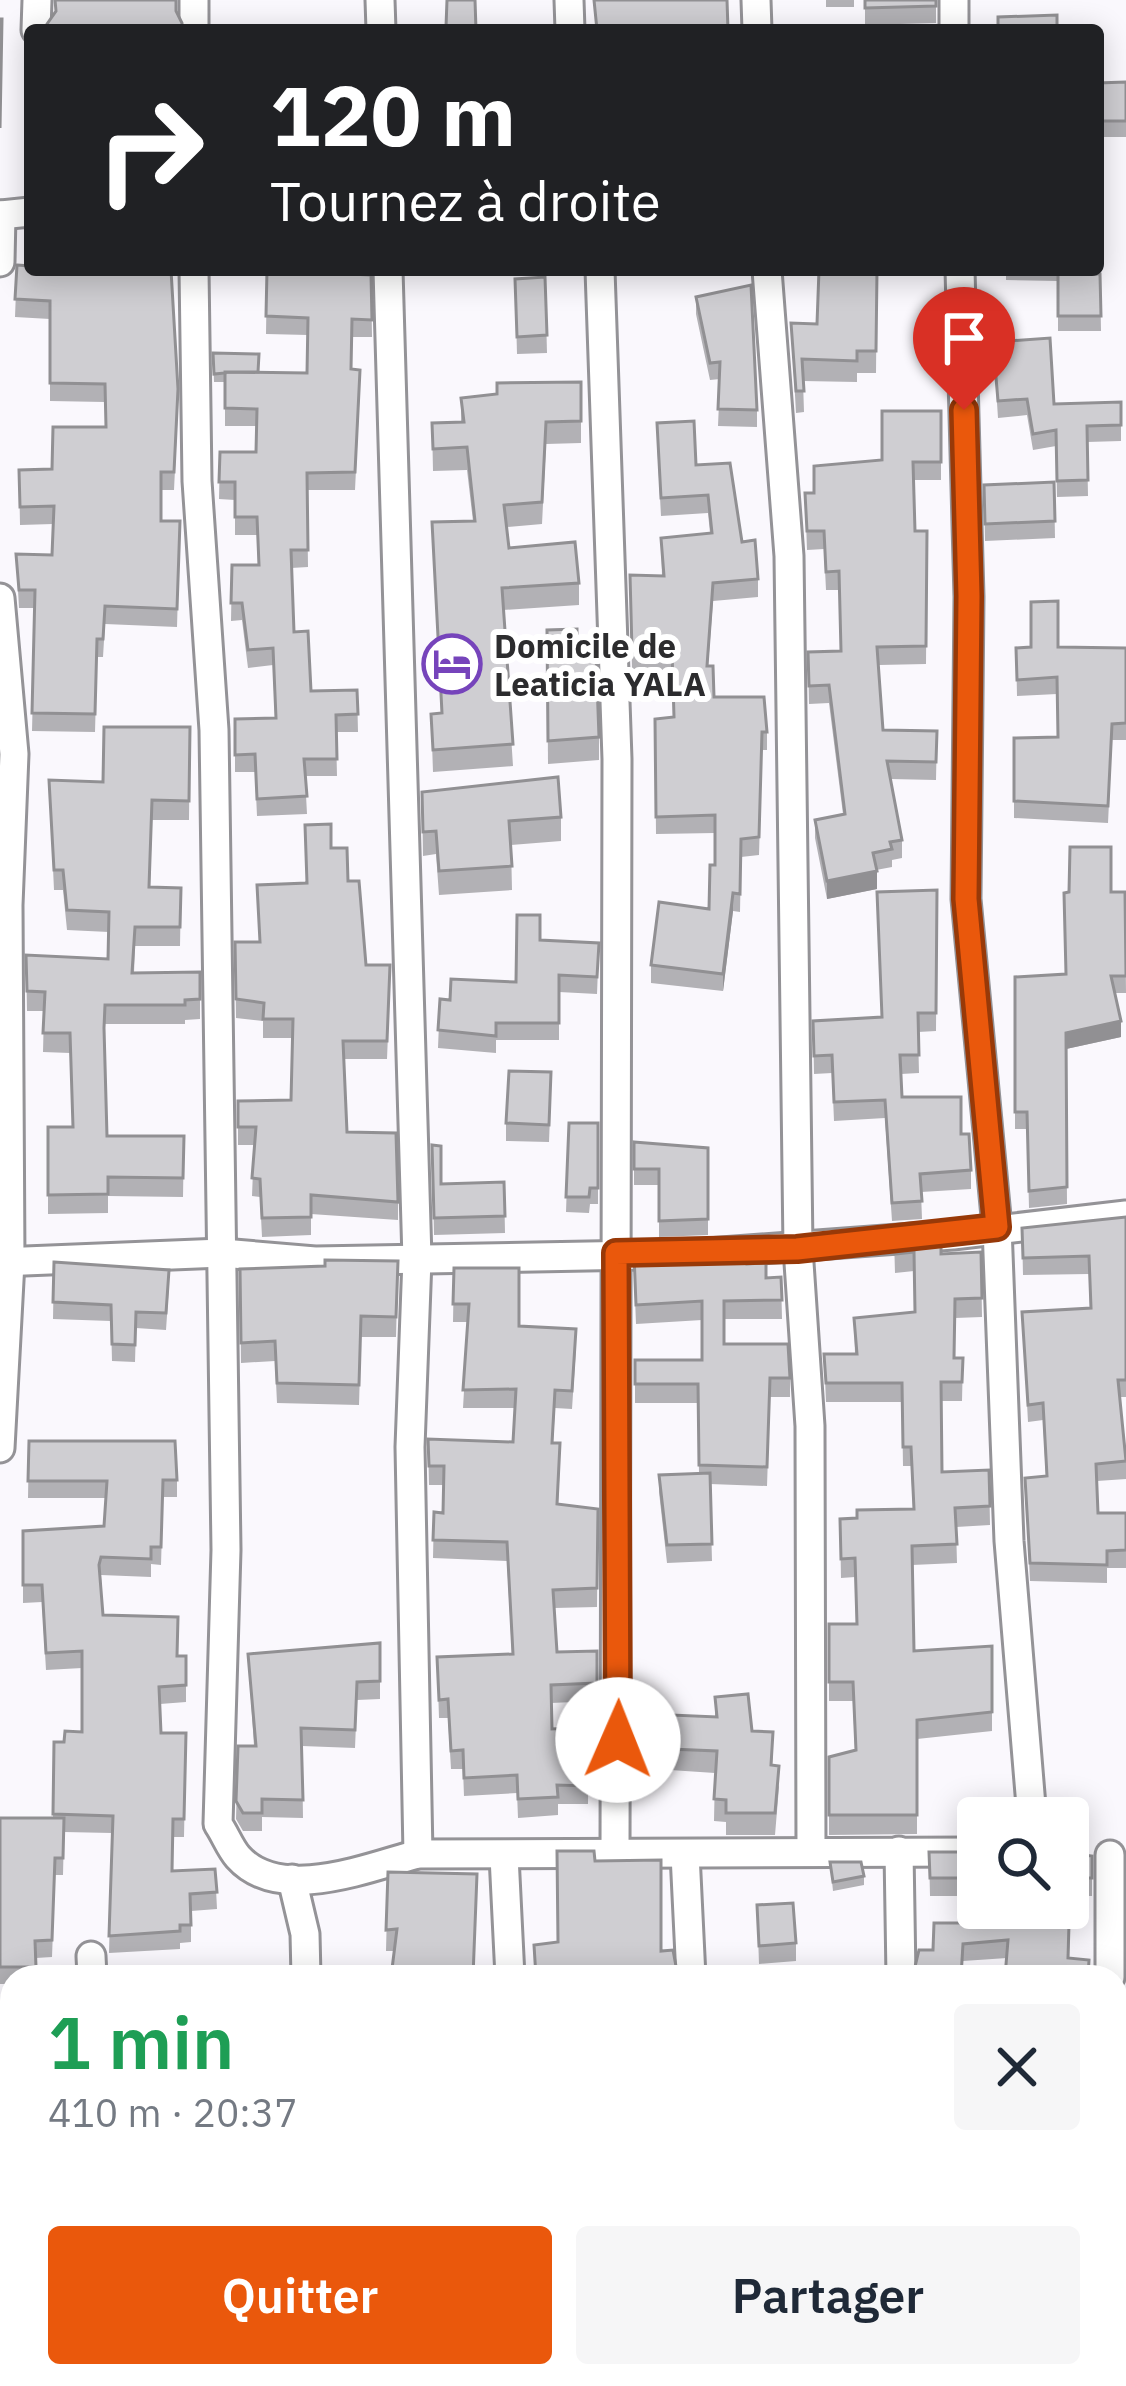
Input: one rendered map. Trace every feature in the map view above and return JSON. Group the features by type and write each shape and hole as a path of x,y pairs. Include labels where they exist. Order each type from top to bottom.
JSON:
{"street":[{"path":"0,215 0,262"},
{"path":"194,276 197,482 214,730 226,1550 218,1824 239,1859 268,1875 292,1879 341,1874 418,1854 957,1852"},
{"path":"388,276 417,1259 410,1447 418,1854"},
{"path":"600,276 617,759 615,1854"},
{"path":"767,276 789,556 797,1249 810,1426 812,1852"},
{"path":"960,276 969,596 966,899 997,1227 1009,1541 1030,1797"},
{"path":"0,598 14,754 0,1448"},
{"path":"5,1262 222,1253 314,1262 797,1249 1126,1215"},
{"path":"899,1851 901,1965"},
{"path":"685,1854 690,1965"},
{"path":"1108,1855 1110,1965"},
{"path":"504,1856 509,1965"},
{"path":"292,1879 305,1934 306,1965"}],"building":[{"path":"55,0 176,0 182,24 47,24 56,11"},
{"path":"447,0 475,0 476,24 446,24"},
{"path":"594,0 727,0 728,24 596,24"},
{"path":"865,0 936,0 936,6 865,8"},
{"path":"1057,15 1057,24 998,24 998,17"},
{"path":"0,19 2,19 0,128"},
{"path":"1126,82 1126,121 1104,121 1104,83"},
{"path":"17,265 24,266 24,276 171,276 178,389 174,472 161,472 161,521 180,521 177,609 105,606 103,639 97,639 95,714 32,713 35,590 19,590 16,554 52,555 54,506 20,507 19,470 52,469 53,427 106,427 105,384 50,383 50,301 15,299"},
{"path":"267,276 371,276 372,320 352,319 351,369 360,370 355,472 307,473 308,550 291,550 294,632 308,631 311,691 357,690 358,714 336,715 337,759 304,759 307,796 257,799 255,754 235,755 235,719 276,718 273,648 248,650 242,603 231,603 232,565 259,565 257,517 235,517 235,482 219,482 220,452 256,452 257,409 225,408 225,372 307,373 308,318 266,316"},
{"path":"819,276 877,276 876,351 857,351 857,361 802,359 804,391 796,391 791,323 817,324"},
{"path":"1058,276 1100,276 1101,316 1058,316"},
{"path":"545,277 547,335 517,337 515,279"},
{"path":"751,285 757,410 718,409 720,362 710,363 696,297"},
{"path":"1050,338 1054,404 1121,402 1121,425 1087,426 1088,480 1057,481 1056,430 1033,434 1027,399 998,401 993,342"},
{"path":"213,353 259,354 258,372 214,374"},
{"path":"581,382 581,421 546,422 542,502 504,505 509,548 575,542 579,583 502,588 513,744 433,750 431,714 442,713 432,522 475,521 467,447 433,449 432,423 464,422 461,398 497,394 497,383"},
{"path":"882,411 941,411 941,462 913,462 915,531 927,531 926,646 877,647 883,730 937,731 936,762 887,761 902,840 890,842 892,849 873,853 877,871 827,881 815,820 845,814 829,685 809,686 808,652 841,651 839,571 826,572 824,531 807,531 805,493 814,493 814,466 882,460"},
{"path":"694,421 696,465 730,463 742,542 755,540 758,579 713,583 707,666 713,666 714,697 764,697 767,732 762,732 759,837 741,839 740,894 733,893 723,974 651,965 659,902 709,909 715,815 656,817 655,719 674,717 672,652 632,651 630,575 664,576 661,538 712,533 708,495 661,498 657,423"},
{"path":"1054,482 1055,521 985,524 984,485"},
{"path":"1058,601 1058,647 1126,648 1126,723 1112,724 1108,806 1014,801 1014,738 1058,737 1057,677 1017,680 1016,648 1031,647 1031,602"},
{"path":"577,629 577,656 596,655 599,737 548,741 547,630"},
{"path":"104,727 190,727 189,801 152,800 149,887 181,888 180,927 135,927 132,973 200,972 200,999 185,1000 185,1005 105,1005 104,1028 107,1136 184,1136 183,1178 108,1177 108,1194 48,1195 48,1127 73,1127 70,1033 43,1033 45,992 27,991 26,955 108,959 109,912 67,910 63,870 54,870 49,780 103,782"},
{"path":"558,777 561,817 509,821 512,866 439,871 436,831 423,832 422,792"},
{"path":"331,824 331,848 347,848 348,881 359,881 366,965 390,965 387,1041 343,1041 347,1132 396,1133 398,1202 311,1195 311,1217 262,1218 260,1179 252,1178 256,1127 238,1127 238,1101 291,1100 293,1019 263,1019 264,1003 236,999 235,942 260,942 257,885 307,883 305,825"},
{"path":"1070,847 1111,847 1111,892 1125,892 1126,976 1111,976 1121,1021 1066,1033 1067,1187 1029,1191 1027,1112 1015,1112 1015,977 1066,974 1064,893 1069,892"},
{"path":"937,890 936,1013 918,1013 919,1055 900,1055 902,1097 961,1097 961,1134 969,1134 971,1170 920,1174 922,1201 892,1203 885,1100 834,1102 832,1055 814,1056 813,1021 882,1017 877,892"},
{"path":"517,915 540,915 540,940 599,943 597,977 559,975 559,1023 496,1023 496,1036 438,1030 440,999 450,1000 451,979 516,982"},
{"path":"509,1071 551,1072 549,1125 506,1123"},
{"path":"569,1123 598,1123 598,1188 590,1188 589,1197 566,1197"},
{"path":"634,1142 708,1148 708,1219 659,1221 659,1169 634,1169"},
{"path":"432,1145 441,1146 441,1184 504,1182 505,1216 434,1218"},
{"path":"1126,1217 1126,1380 1118,1380 1126,1461 1096,1464 1098,1513 1126,1513 1126,1550 1107,1551 1107,1565 1030,1563 1025,1478 1047,1476 1043,1403 1028,1405 1022,1312 1091,1308 1089,1256 1023,1258 1022,1228"},
{"path":"894,1238 941,1240 941,1254 981,1252 982,1298 955,1299 954,1358 963,1358 962,1382 941,1382 942,1472 989,1470 990,1506 955,1508 957,1544 912,1546 914,1651 992,1646 992,1712 917,1720 917,1815 829,1815 829,1757 856,1750 853,1682 829,1682 829,1624 857,1624 855,1558 841,1559 840,1519 857,1518 857,1510 914,1509 911,1447 903,1447 902,1383 826,1383 824,1354 857,1354 854,1318 915,1312 914,1252 895,1254"},
{"path":"747,1252 747,1264 766,1263 766,1278 781,1277 782,1300 724,1301 724,1344 788,1344 790,1378 770,1378 767,1467 699,1465 698,1384 635,1384 635,1360 702,1360 702,1301 636,1305 634,1254"},
{"path":"325,1260 398,1261 396,1317 361,1316 359,1385 277,1383 275,1341 241,1343 240,1269 325,1266"},
{"path":"54,1262 169,1270 166,1313 136,1312 135,1345 112,1344 111,1305 53,1302"},
{"path":"454,1268 519,1268 519,1326 576,1329 572,1391 555,1390 552,1443 560,1443 557,1504 598,1509 597,1588 553,1590 557,1652 597,1651 597,1683 551,1685 552,1729 589,1727 588,1786 557,1785 558,1797 518,1799 517,1775 464,1778 463,1750 451,1751 448,1699 439,1700 437,1657 513,1654 507,1542 433,1540 434,1512 443,1513 444,1466 429,1466 428,1439 513,1442 516,1389 463,1390 469,1304 453,1304"},
{"path":"29,1441 175,1441 177,1480 163,1480 161,1547 151,1547 151,1559 101,1557 99,1565 103,1615 178,1617 177,1656 186,1656 186,1685 159,1687 161,1733 186,1733 184,1819 173,1819 172,1871 215,1869 217,1892 190,1894 191,1925 180,1925 180,1931 109,1936 113,1816 53,1814 54,1742 64,1742 65,1731 82,1732 82,1651 46,1653 42,1585 23,1585 23,1531 104,1526 107,1481 28,1481"},
{"path":"710,1473 712,1544 667,1545 659,1475"},
{"path":"380,1643 380,1681 357,1682 355,1730 301,1728 303,1800 262,1799 262,1813 243,1813 236,1801 238,1746 256,1746 248,1654"},
{"path":"748,1694 752,1731 773,1732 771,1765 779,1766 775,1813 726,1813 726,1800 714,1799 717,1751 670,1749 672,1715 717,1717 715,1697"},
{"path":"0,1818 64,1818 63,1858 55,1858 52,1940 35,1941 36,1965 0,1965"},
{"path":"557,1851 594,1851 595,1861 661,1860 661,1951 673,1950 676,1965 535,1965 534,1945 558,1942"},
{"path":"929,1852 957,1852 957,1878 930,1878"},
{"path":"830,1862 861,1862 864,1876 833,1882"},
{"path":"388,1872 477,1874 473,1965 392,1965 397,1929 386,1930"},
{"path":"793,1903 796,1943 759,1946 757,1905"},
{"path":"934,1923 957,1923 957,1929 1069,1929 1068,1958 1089,1960 1089,1965 1006,1965 1008,1940 963,1944 962,1965 915,1965 919,1950 933,1950"}],"place":[{"name":"Domicile de Leaticia YALA","path":"452,664"}],"route":[{"path":"618,1740 616,1253 694,1255 797,1249 997,1227 966,899 969,596 964,410"}]}
